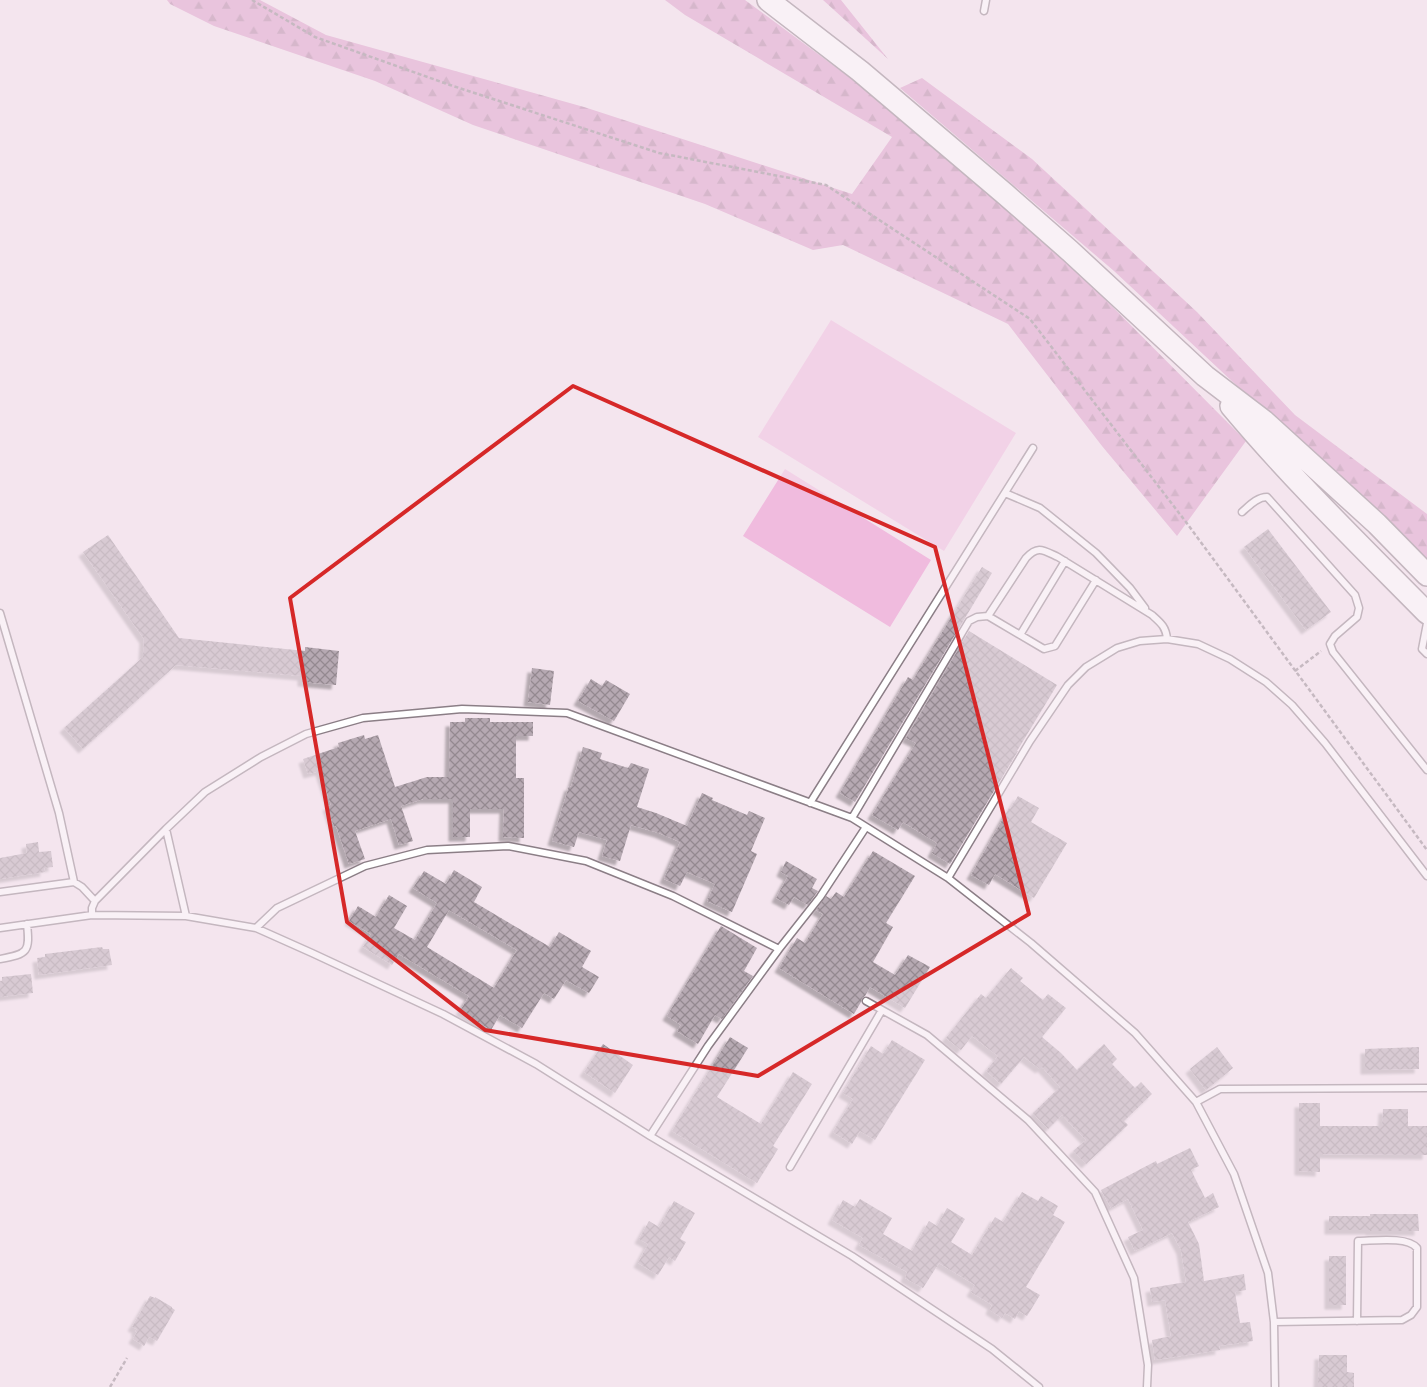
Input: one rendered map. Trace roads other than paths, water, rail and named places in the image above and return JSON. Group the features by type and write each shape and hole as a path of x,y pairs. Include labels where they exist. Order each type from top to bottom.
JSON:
{"highway":[{"path":"768,0 860,71 1005,194 1070,251 1205,376 1264,421 1377,524 1427,575"},
{"path":"1205,376 1252,431 1427,613"}],"lane":[{"path":"984,11 986,0"},
{"path":"810,803 1033,448"},
{"path":"1005,493 1040,508 1096,553 1130,588 1148,612"},
{"path":"1242,512 1256,500 1267,497 1354,594 1359,608 1356,617 1334,636 1330,644 1333,652 1427,770"},
{"path":"988,616 1026,558 1032,551 1042,550 1065,561 1148,612 1164,625 1168,639"},
{"path":"1020,635 1065,561"},
{"path":"852,818 969,621 977,617 988,616 1044,649 1055,646 1096,580"},
{"path":"0,613 58,813 74,882 95,901"},
{"path":"1427,624 1422,649 1427,654"},
{"path":"948,878 1030,741 1068,686 1086,667 1117,648 1140,642 1168,639 1198,644 1230,659 1266,682 1292,705 1325,743 1427,876"},
{"path":"92,915 95,901 205,792 261,757 306,734 364,718 462,709 567,713 852,818 948,878 1031,943 1135,1033 1196,1102 1234,1174 1268,1273 1274,1322 1275,1387"},
{"path":"650,1136 708,1046 779,949 820,897 866,827"},
{"path":"166,829 186,916"},
{"path":"256,928 277,908 365,866 427,850 508,846 586,861 673,896 779,949"},
{"path":"0,892 74,882"},
{"path":"0,928 92,915 186,916 256,928 443,1014 536,1064 650,1136 852,1256 992,1349 1039,1387"},
{"path":"0,959 23,953 27,948 29,943 26,924"},
{"path":"866,1000 927,1035 1028,1120 1095,1192 1134,1278 1148,1364 1147,1387"},
{"path":"790,1168 882,1010"},
{"path":"1196,1102 1220,1089 1427,1088"},
{"path":"1274,1322 1402,1320 1411,1315 1417,1307 1417,1248 1414,1244 1405,1240 1358,1241 1358,1320"}]}
